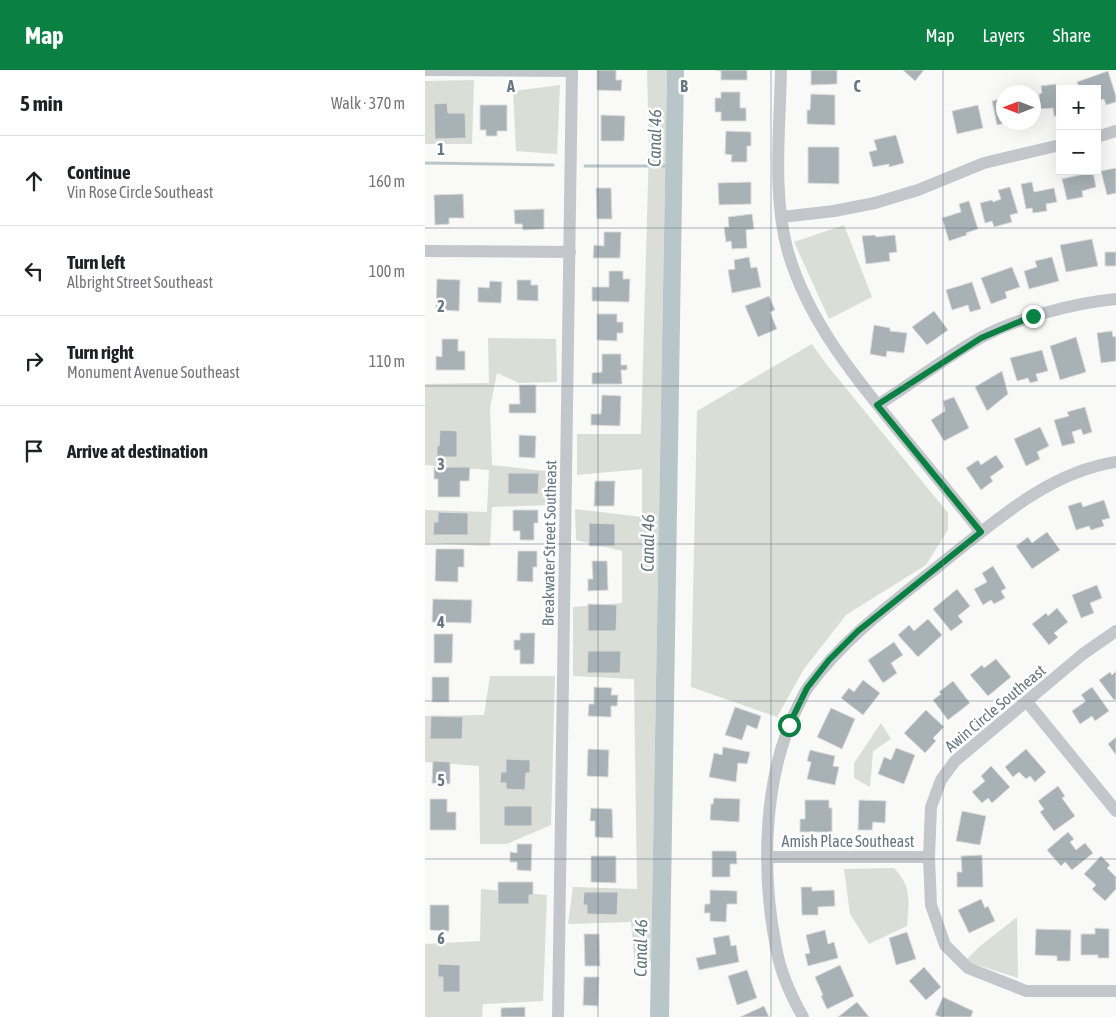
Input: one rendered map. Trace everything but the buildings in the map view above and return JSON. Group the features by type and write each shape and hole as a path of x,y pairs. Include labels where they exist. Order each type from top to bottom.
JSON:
{"street":[{"path":"425,70 573,71"},
{"path":"781,70 779,176 782,217 788,251 804,294 828,339 877,405 981,532"},
{"name":"Breakwater Street Southeast","path":"557,1017 573,71"},
{"path":"1101,136 1116,131"},
{"path":"782,217 834,211 875,203 918,190 984,163 1056,146"},
{"path":"425,251 570,252"},
{"path":"877,405 981,338 1033,316 1116,299"},
{"path":"803,1017 791,996 776,948 768,893 768,857 769,809 776,769 789,725 807,688 829,660 858,631 981,532 1031,495 1069,475 1116,462"},
{"name":"Awin Circle Southeast","path":"1116,631 1083,654 955,761 941,780 931,807 929,857 931,905 945,945 968,968 1026,991 1116,992"},
{"path":"1027,702 1116,811"},
{"name":"Amish Place Southeast","path":"768,857 929,857"}],"shaded area":[{"path":"647,70 667,70 651,961 635,967 631,922 568,924 573,887 637,889 634,679 573,676 573,607 622,603 622,551 576,540 575,509 642,517 642,469 577,475 577,434 641,434 649,147"},
{"path":"667,70 684,70 669,1017 650,1017"},
{"path":"474,80 472,144 425,144 425,81"},
{"path":"560,85 557,154 516,151 513,91"},
{"path":"844,225 872,297 829,319 794,242"},
{"path":"488,338 556,339 557,382 519,383 497,373 490,408 492,465 553,472 549,505 492,507 490,546 425,543 425,510 487,512 489,470 425,465 425,384 489,383"},
{"path":"812,344 948,513 948,530 926,565 846,615 804,669 777,717 691,687 697,411"},
{"path":"490,676 555,676 551,825 507,844 480,844 479,766 425,762 425,716 484,715"},
{"path":"881,723 891,739 873,751 870,787 854,778 854,763"},
{"path":"894,868 907,888 909,902 907,926 869,944 850,914 844,869"},
{"path":"481,889 547,895 543,1001 483,1004 482,1017 425,1017 425,944 480,941"},
{"path":"1017,917 1018,978 965,961 980,946"}],"waterway":[{"path":"425,163 553,165"},
{"name":"Canal 46","path":"585,166 669,166"}],"route":[{"path":"789,725 807,688 829,660 858,631 981,532 877,405 981,338 1033,316"}]}
